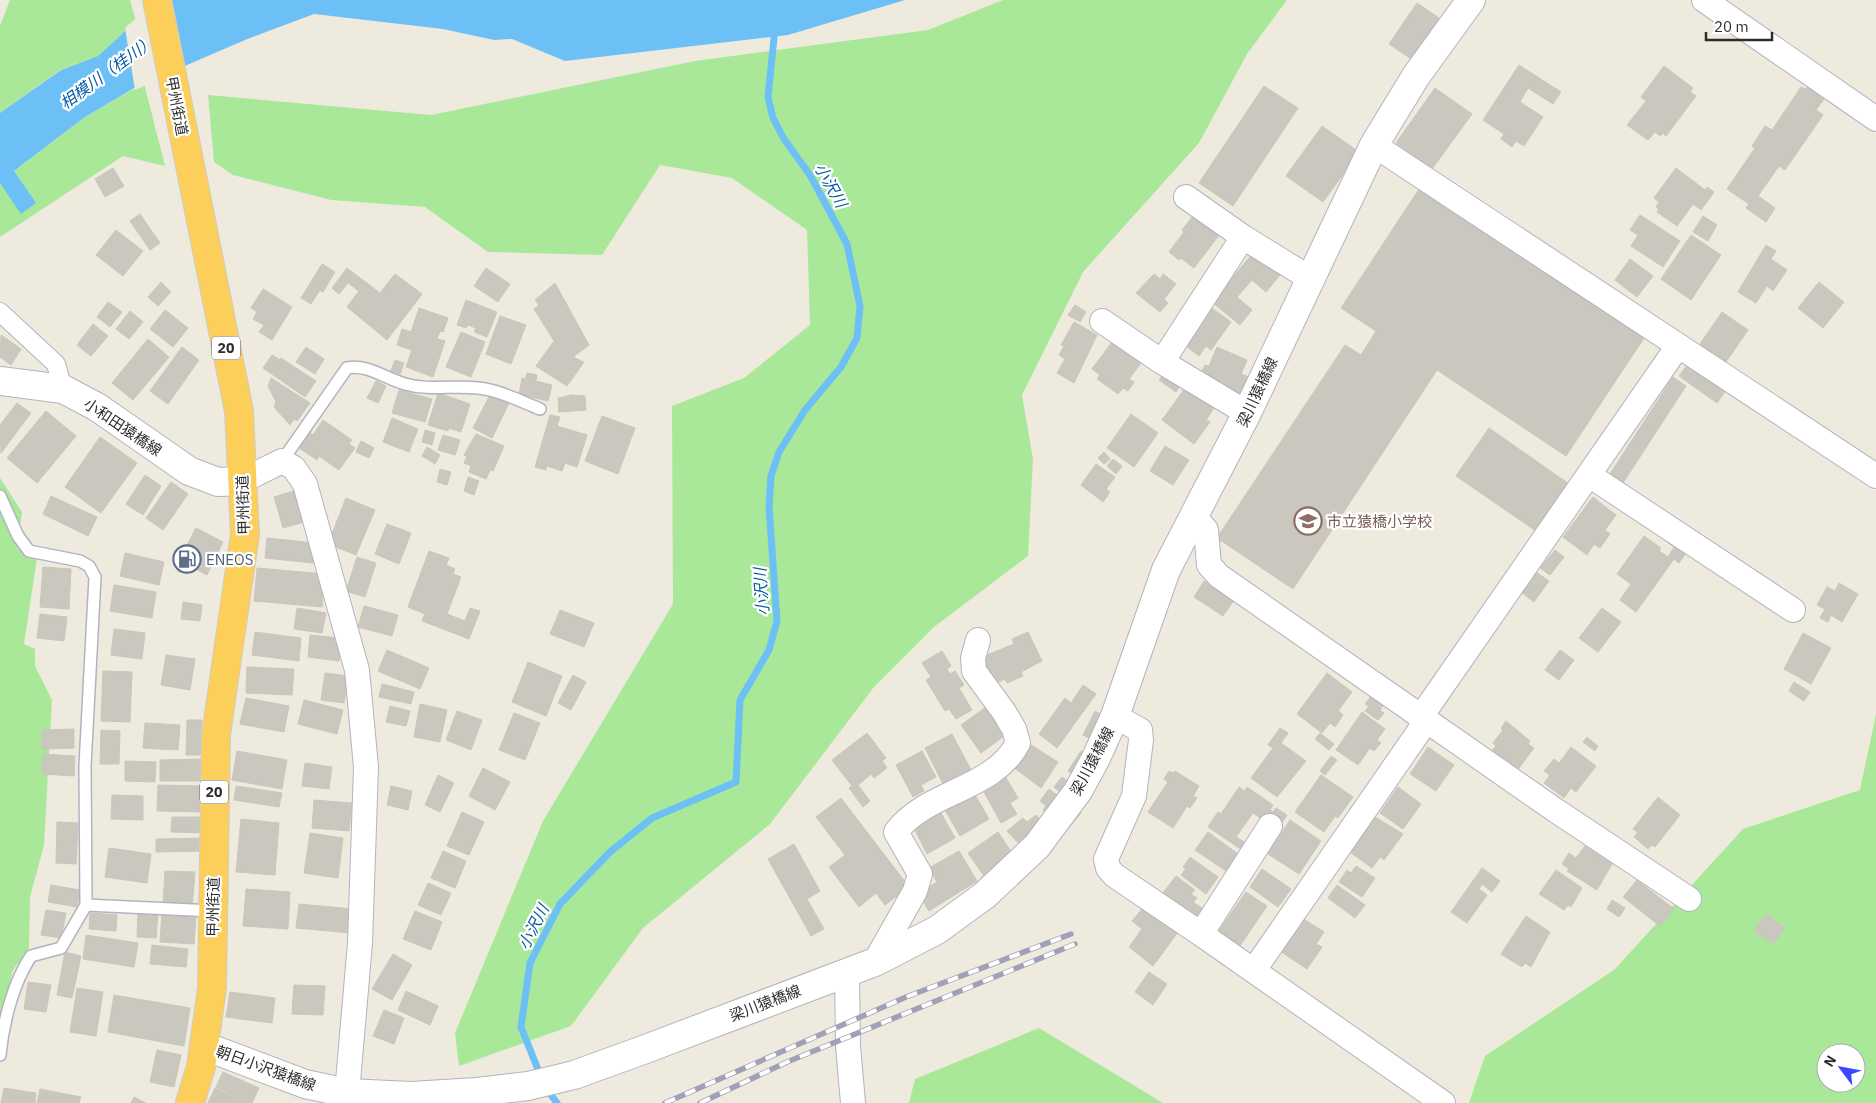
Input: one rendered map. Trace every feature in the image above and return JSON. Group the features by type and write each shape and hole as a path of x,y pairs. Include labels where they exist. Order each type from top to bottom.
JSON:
{"highway":[{"name":"甲州街道","path":"157,0 198,216 239,411 246,534 216,735 212,988 204,1046 190,1103"}],"main road":[{"name":"梁川猿橋線","path":"350,1098 477,1092 528,1086 574,1075 875,962 937,930 978,900 1015,869 1037,846 1078,791 1115,716 1166,570 1247,414 1374,145 1416,76 1471,0"},
{"name":"小和田猿橋線","path":"0,381 63,390 97,407 189,471 218,482 242,480"},
{"name":"朝日小沢猿橋線","path":"204,1046 305,1084 350,1098"}],"street":[{"path":"1704,0 1876,120"},
{"path":"1374,145 1876,476"},
{"path":"1186,197 1243,237 1311,279"},
{"path":"1162,362 1243,237"},
{"path":"0,312 56,364 63,390"},
{"path":"1102,321 1162,362 1247,414"},
{"path":"1254,970 1420,730 1423,718 1433,700 1678,346"},
{"path":"242,480 282,461 294,468 305,484 357,670 366,767 360,943 350,1098"},
{"path":"1590,475 1793,610"},
{"path":"1193,515 1206,530 1209,566 1219,576 1555,810 1689,899"},
{"path":"875,962 915,891 920,874 896,832 902,824 915,814 992,772 1012,756 1018,743 1014,730 1004,712 974,671 973,658 978,640"},
{"path":"1115,716 1140,730 1142,740 1134,796 1106,858 1108,868 1114,875 1254,970 1443,1103"},
{"path":"1201,934 1270,826"},
{"path":"847,972 848,1046 853,1103"}],"lane":[{"path":"282,461 347,368 359,366 405,384 435,389 477,387 496,392 540,409"},
{"path":"0,496 18,536 29,551 80,561 89,566 95,577 85,766 86,905 61,948 31,956 21,971 1,1040 0,1055"},
{"path":"86,905 214,911"}],"green space":[{"path":"10,0 130,0 136,21 98,56 60,70 0,113 0,26"},
{"path":"1003,0 1287,0 1247,54 1199,143 1083,272 1022,395 1033,459 1028,556 934,627 874,687 770,824 643,928 571,1026 459,1066 455,1033 543,821 673,604 672,406 744,378 810,325 807,230 732,178 660,165 602,255 488,252 425,207 331,200 233,175 214,162 208,95 431,115 695,61 928,30"},
{"path":"144,83 165,166 123,156 0,237 0,182 85,117"},
{"path":"0,478 22,512 17,548 37,558 24,644 35,649 35,666 52,700 44,845 30,897 29,948 13,970 0,1022"},
{"path":"1876,714 1876,1103 1469,1103 1485,1056 1614,970 1743,829 1860,790"},
{"path":"1039,1028 1163,1103 909,1103 915,1079"}],"water":[{"name":"相模川（桂川）","path":"169,0 905,0 788,35 565,61 512,39 494,40 443,29 314,14 245,40 136,87 85,117 14,171 36,203 21,214 0,183 0,113 61,70 98,56 136,21"}],"pier":[{"path":"165,0 180,71 135,90 125,28 135,19"}],"building":[{"path":"1417,3 1439,18 1411,59 1389,44"},
{"path":"1519,65 1561,92 1553,104 1528,88 1520,102 1543,117 1524,146 1516,141 1512,147 1501,139 1504,134 1483,120"},
{"path":"1664,66 1693,88 1690,92 1696,96 1666,136 1663,133 1660,136 1655,132 1648,140 1627,125 1646,101 1641,97"},
{"path":"1264,86 1298,108 1233,206 1199,183"},
{"path":"1801,87 1805,89 1807,87 1824,99 1816,110 1823,115 1785,170 1779,166 1758,196 1775,208 1766,222 1746,208 1749,204 1727,189 1755,148 1752,146 1765,126 1772,130"},
{"path":"1435,88 1472,114 1432,169 1396,143"},
{"path":"1322,126 1359,152 1323,202 1286,176"},
{"path":"113,168 124,186 105,197 95,179"},
{"path":"1676,168 1705,190 1707,187 1714,192 1701,210 1693,204 1677,226 1657,212 1659,209 1656,207 1659,202 1654,198"},
{"path":"1421,186 1646,335 1566,456 1437,370 1293,589 1217,538 1345,345 1361,355 1376,331 1341,308"},
{"path":"140,214 160,243 150,250 130,221"},
{"path":"1640,215 1680,241 1663,267 1631,246 1638,235 1630,230"},
{"path":"1193,216 1220,234 1194,268 1169,252"},
{"path":"1703,216 1717,225 1708,241 1693,232"},
{"path":"116,230 143,251 123,276 96,255"},
{"path":"1691,235 1721,255 1691,300 1661,279"},
{"path":"1766,245 1776,251 1771,259 1787,270 1773,291 1767,286 1756,303 1738,292"},
{"path":"1253,253 1280,275 1266,292 1252,280 1237,297 1252,310 1240,325 1212,302"},
{"path":"1630,259 1653,276 1637,297 1615,280"},
{"path":"322,264 335,272 323,292 320,290 311,304 301,298"},
{"path":"347,268 380,293 395,274 422,294 387,340 347,307 359,291 348,283 339,294 332,288"},
{"path":"486,268 510,284 498,302 474,286"},
{"path":"1154,274 1160,279 1163,274 1176,284 1164,299 1168,303 1160,312 1136,293"},
{"path":"161,282 171,292 158,306 148,297"},
{"path":"1819,282 1844,302 1823,328 1798,308"},
{"path":"555,283 589,345 573,357 584,362 567,386 536,366 554,341 534,309 539,305 535,300"},
{"path":"263,289 292,307 272,340 259,332 264,325 253,319 257,312 251,308"},
{"path":"466,300 497,312 487,337 474,332 476,328 468,325 466,328 457,325"},
{"path":"108,302 122,312 110,327 97,317"},
{"path":"1075,305 1086,312 1080,322 1068,315"},
{"path":"1209,306 1231,322 1211,350 1206,346 1199,356 1182,343"},
{"path":"419,308 448,318 443,332 440,331 437,339 445,341 433,377 406,367 412,350 397,345 402,329 411,332"},
{"path":"165,310 188,328 173,347 150,329"},
{"path":"130,311 143,322 129,339 116,329"},
{"path":"1722,312 1748,330 1726,362 1700,344"},
{"path":"500,316 526,325 511,364 486,354"},
{"path":"1074,322 1097,335 1074,383 1057,373 1065,359 1059,355 1064,346 1061,345"},
{"path":"93,324 108,336 91,356 77,345"},
{"path":"461,332 485,342 471,377 446,367"},
{"path":"1,335 21,349 11,365 0,357"},
{"path":"148,339 169,357 133,400 112,383"},
{"path":"1112,342 1120,348 1123,344 1144,359 1129,379 1134,382 1128,391 1123,388 1118,394 1097,379 1100,375 1092,369"},
{"path":"182,347 199,360 168,404 150,391"},
{"path":"306,347 324,359 315,374 296,362"},
{"path":"1217,347 1247,360 1241,374 1249,377 1240,396 1199,378 1205,365 1209,366"},
{"path":"272,355 280,360 281,358 316,381 305,397 263,368"},
{"path":"395,360 404,363 400,374 391,371"},
{"path":"1688,364 1726,390 1717,403 1679,376"},
{"path":"527,373 537,375 536,381 552,385 548,401 519,394 522,378 525,379"},
{"path":"1163,375 1179,387 1176,392 1159,380"},
{"path":"1673,377 1686,386 1623,483 1610,474"},
{"path":"271,378 310,403 297,421 294,419 290,425 274,407 276,402 268,386"},
{"path":"376,381 386,386 378,403 367,398"},
{"path":"1186,387 1214,408 1206,420 1210,422 1194,444 1162,420"},
{"path":"399,390 432,399 425,422 392,413"},
{"path":"438,393 470,404 461,432 449,428 448,431 428,425"},
{"path":"493,395 509,403 492,438 473,428 489,397 491,398"},
{"path":"572,395 585,396 586,410 559,412 558,398"},
{"path":"17,403 31,413 1,453 0,425"},
{"path":"46,411 76,436 37,483 7,458"},
{"path":"1131,414 1158,433 1134,467 1107,448"},
{"path":"550,415 560,417 557,426 587,435 577,467 565,463 562,471 547,466 546,470 535,467"},
{"path":"602,416 635,428 618,474 585,461"},
{"path":"392,418 418,429 409,452 383,442"},
{"path":"323,420 352,440 349,444 355,448 339,470 319,456 317,460 299,448 310,432 313,435"},
{"path":"1489,428 1569,484 1536,531 1456,476"},
{"path":"425,430 435,433 432,445 422,442"},
{"path":"476,434 504,446 493,471 490,470 486,479 469,472 471,466 464,463 467,456 464,455"},
{"path":"443,435 460,440 455,455 438,450"},
{"path":"100,437 137,463 101,513 65,487"},
{"path":"361,441 374,448 369,458 356,452"},
{"path":"1165,446 1189,460 1173,485 1150,471"},
{"path":"427,447 440,455 435,464 422,456"},
{"path":"1104,452 1110,459 1104,464 1098,458"},
{"path":"1113,459 1122,466 1116,474 1107,466"},
{"path":"1096,464 1115,477 1106,489 1110,492 1103,502 1081,485"},
{"path":"440,469 451,472 447,485 437,482"},
{"path":"145,475 161,486 143,515 126,504"},
{"path":"468,477 479,481 474,495 464,491"},
{"path":"171,482 188,494 163,530 146,518"},
{"path":"294,491 304,522 283,528 274,497"},
{"path":"51,496 97,517 88,536 43,514"},
{"path":"1593,497 1616,515 1605,530 1610,534 1600,548 1594,544 1587,555 1563,537"},
{"path":"346,498 375,510 356,555 328,544"},
{"path":"387,524 411,533 399,564 375,554"},
{"path":"196,528 223,542 207,575 179,560"},
{"path":"1665,534 1688,550 1679,563 1674,559 1636,612 1620,600 1631,584 1617,574 1644,536 1661,548 1659,551 1668,557 1674,547 1662,538"},
{"path":"267,538 315,543 313,563 265,558"},
{"path":"1555,550 1564,557 1550,575 1540,568"},
{"path":"429,551 449,558 446,565 455,569 453,574 461,577 447,614 465,621 470,608 480,611 469,639 422,621 425,614 408,607"},
{"path":"125,553 164,562 159,585 120,576"},
{"path":"357,557 376,563 365,597 346,591"},
{"path":"43,567 71,569 69,609 40,607"},
{"path":"257,568 325,574 322,607 254,601"},
{"path":"1536,572 1549,581 1534,602 1521,592"},
{"path":"1204,581 1234,600 1223,616 1194,597"},
{"path":"1839,583 1858,594 1842,622 1831,615 1828,622 1820,618 1825,609 1817,605 1827,587 1835,591"},
{"path":"114,585 156,592 152,618 110,611"},
{"path":"183,602 202,605 200,621 181,619"},
{"path":"364,606 398,615 392,636 358,627"},
{"path":"297,608 326,613 322,633 294,629"},
{"path":"1602,608 1621,622 1598,652 1579,638"},
{"path":"560,610 594,623 584,647 550,634"},
{"path":"40,614 67,617 64,641 37,638"},
{"path":"114,629 145,633 142,659 111,655"},
{"path":"255,632 301,638 299,661 252,655"},
{"path":"1028,632 1042,661 1021,672 1023,676 1007,683 1005,679 995,684 982,657 1014,644 1012,639"},
{"path":"1803,633 1831,648 1811,684 1784,669"},
{"path":"310,635 341,638 339,661 308,657"},
{"path":"387,650 429,668 420,689 378,671"},
{"path":"1560,650 1574,660 1559,680 1545,670"},
{"path":"942,651 951,666 947,669 950,674 955,671 964,685 959,688 972,710 956,719 949,709 945,711 926,680 931,677 922,663"},
{"path":"166,655 195,659 190,690 161,685"},
{"path":"528,662 562,676 546,716 512,702"},
{"path":"247,667 294,669 292,695 246,693"},
{"path":"103,671 132,672 130,722 101,721"},
{"path":"325,673 348,676 344,703 321,700"},
{"path":"1327,673 1352,692 1338,711 1343,715 1335,727 1330,723 1322,733 1297,714"},
{"path":"573,675 586,682 571,710 558,703"},
{"path":"1794,682 1810,692 1804,701 1789,691"},
{"path":"382,684 414,692 411,704 379,697"},
{"path":"1083,685 1096,694 1057,748 1039,734 1065,698 1071,703"},
{"path":"1372,695 1384,704 1380,710 1384,713 1378,720 1365,711 1369,706 1365,704"},
{"path":"246,698 289,706 284,732 240,724"},
{"path":"304,700 343,710 337,734 298,724"},
{"path":"420,704 447,710 440,742 414,737"},
{"path":"390,706 410,711 406,726 386,722"},
{"path":"986,707 1008,733 981,753 961,725"},
{"path":"457,711 482,720 471,750 446,740"},
{"path":"1095,711 1115,722 1104,745 1083,735"},
{"path":"1362,712 1385,729 1377,740 1381,743 1374,751 1370,748 1358,765 1336,750"},
{"path":"514,713 540,723 525,760 499,750"},
{"path":"187,720 202,720 201,755 186,755"},
{"path":"1506,721 1530,741 1528,744 1534,748 1516,772 1491,752 1496,746 1493,743 1503,730 1501,728"},
{"path":"145,723 180,725 178,750 143,748"},
{"path":"1280,728 1288,733 1281,743 1306,761 1277,797 1251,778 1273,748 1268,745"},
{"path":"74,729 74,748 42,749 42,730"},
{"path":"101,730 120,731 119,764 100,764"},
{"path":"867,733 886,758 882,761 887,768 874,778 871,774 858,785 870,801 863,807 849,788 852,786 832,760"},
{"path":"1320,733 1334,744 1329,750 1315,739"},
{"path":"952,734 971,770 943,784 925,748"},
{"path":"1587,737 1598,746 1595,751 1583,742"},
{"path":"1031,745 1058,762 1041,788 1013,767 1025,748 1028,750"},
{"path":"1428,747 1454,765 1436,791 1410,774"},
{"path":"1571,747 1596,766 1576,792 1571,788 1564,798 1544,783 1550,775 1544,771 1554,759 1559,763"},
{"path":"237,751 287,760 282,789 232,780"},
{"path":"922,751 936,777 921,785 924,791 913,797 896,765"},
{"path":"1081,751 1096,762 1083,782 1068,771"},
{"path":"43,754 75,756 74,776 42,774"},
{"path":"1331,756 1337,760 1325,775 1320,771"},
{"path":"204,759 204,781 160,781 160,760"},
{"path":"125,761 156,762 155,782 125,781"},
{"path":"305,763 332,767 329,789 302,786"},
{"path":"483,768 510,782 495,810 469,796"},
{"path":"1169,771 1173,773 1175,771 1199,786 1193,796 1197,798 1190,808 1187,806 1173,828 1148,812 1168,782 1164,779"},
{"path":"438,775 454,783 440,812 425,805"},
{"path":"1321,775 1353,797 1338,818 1335,816 1324,832 1295,812"},
{"path":"1005,776 1018,798 1010,803 1017,814 1001,823 984,792 995,785 992,778"},
{"path":"1062,777 1077,788 1074,808 1081,813 1066,831 1044,815 1046,812 1043,810 1046,806 1040,801 1049,789 1057,795 1060,792 1054,787"},
{"path":"158,785 201,786 201,812 157,811"},
{"path":"236,786 282,793 279,807 234,800"},
{"path":"391,786 412,791 408,810 387,805"},
{"path":"1239,787 1245,791 1247,787 1273,805 1270,810 1273,812 1276,808 1287,815 1280,826 1265,821 1253,813 1236,837 1246,843 1242,850 1208,827 1218,812 1221,814"},
{"path":"1398,787 1421,804 1403,829 1380,813"},
{"path":"974,793 989,819 960,836 945,810"},
{"path":"112,795 143,796 143,820 111,819"},
{"path":"1658,797 1680,815 1655,847 1652,845 1648,849 1634,837 1638,832 1633,829"},
{"path":"841,798 909,887 885,905 876,893 859,907 829,867 845,855 816,817"},
{"path":"314,800 352,803 349,831 312,828"},
{"path":"462,812 484,822 469,855 447,846"},
{"path":"941,813 955,838 927,854 914,828"},
{"path":"1036,815 1045,828 1022,847 1007,831 1023,818 1027,822"},
{"path":"172,817 205,817 205,833 171,832"},
{"path":"1375,817 1403,834 1384,860 1380,857 1372,868 1350,852"},
{"path":"241,819 279,823 275,875 236,872"},
{"path":"1290,820 1321,841 1299,874 1268,854"},
{"path":"57,822 78,823 76,864 56,863"},
{"path":"998,832 1016,859 986,879 968,853"},
{"path":"1208,832 1238,854 1226,871 1195,850"},
{"path":"310,833 343,838 338,878 304,873"},
{"path":"203,838 204,851 156,852 156,839"},
{"path":"794,844 820,891 807,899 824,929 811,936 768,859"},
{"path":"1585,846 1612,864 1597,890 1567,871 1569,869 1562,864 1569,853 1576,858"},
{"path":"109,848 151,854 147,883 105,877"},
{"path":"443,851 466,861 455,888 431,878"},
{"path":"959,851 977,881 929,911 922,899 927,896 924,890 937,882 929,868"},
{"path":"1190,857 1218,877 1206,894 1181,875 1186,869 1183,867"},
{"path":"1356,866 1375,878 1362,897 1339,882 1347,870 1351,873"},
{"path":"1482,868 1500,881 1492,892 1482,884 1479,889 1487,895 1467,923 1451,912"},
{"path":"1262,869 1291,889 1278,907 1250,887"},
{"path":"1556,870 1582,888 1571,907 1568,905 1564,910 1539,894"},
{"path":"165,871 195,872 192,907 163,905"},
{"path":"1176,876 1195,890 1191,894 1197,898 1193,902 1202,908 1196,917 1163,893"},
{"path":"1637,880 1674,909 1660,926 1623,897"},
{"path":"428,883 451,893 441,915 418,905"},
{"path":"51,885 80,890 77,907 48,902"},
{"path":"1337,885 1365,905 1355,918 1328,898"},
{"path":"246,889 290,892 288,929 243,926"},
{"path":"1246,892 1267,906 1239,947 1218,932"},
{"path":"1612,900 1625,908 1619,917 1607,909"},
{"path":"299,904 353,909 351,933 296,928"},
{"path":"1142,909 1146,912 1149,909 1178,932 1153,966 1129,947 1142,929 1132,921"},
{"path":"46,910 66,913 61,938 41,935"},
{"path":"415,911 442,922 431,950 403,939"},
{"path":"138,912 158,913 156,938 137,937"},
{"path":"90,913 117,915 116,931 89,929"},
{"path":"162,913 196,916 194,944 160,942"},
{"path":"1766,914 1785,928 1773,944 1754,931"},
{"path":"1526,916 1550,932 1531,967 1525,963 1522,967 1501,954"},
{"path":"1302,918 1324,932 1316,944 1322,947 1307,969 1280,951"},
{"path":"86,935 138,943 134,967 83,959"},
{"path":"152,945 188,949 186,967 150,964"},
{"path":"65,952 81,956 72,998 57,995"},
{"path":"393,954 412,965 392,1000 372,989"},
{"path":"1149,972 1167,984 1153,1005 1135,992"},
{"path":"28,982 51,985 46,1012 24,1009"},
{"path":"294,985 325,986 323,1015 292,1014"},
{"path":"77,988 103,992 96,1036 70,1032"},
{"path":"406,991 438,1006 430,1025 398,1010"},
{"path":"230,992 275,998 272,1023 226,1017"},
{"path":"114,995 190,1008 184,1046 108,1032"},
{"path":"384,1010 404,1018 394,1044 373,1036"},
{"path":"157,1050 181,1055 174,1087 150,1082"},
{"path":"223,1072 259,1088 252,1103 216,1087"},
{"path":"4,1088 36,1093 35,1103 1,1103"},
{"path":"215,1088 250,1103 208,1103"},
{"path":"40,1089 81,1097 79,1103 37,1103"},
{"path":"134,1097 146,1103 131,1103"}],"waterway":[{"name":"小沢川","path":"541,1077 521,1027 530,963 560,904 610,852 652,818 736,782 740,700 769,650 777,621 769,506 771,476 779,452 805,410 841,367 857,338 860,306 847,244 810,175 784,139 773,118 768,97 775,28"},
{"name":"小沢川","path":"545,1087 557,1103"}],"railway":[{"path":"665,1103 906,997 1071,934"},
{"path":"700,1103 787,1062 1075,944"}],"place":[{"name":"市立猿橋小学校","path":"1308,521"},
{"name":"ENEOS","path":"187,559"}]}
